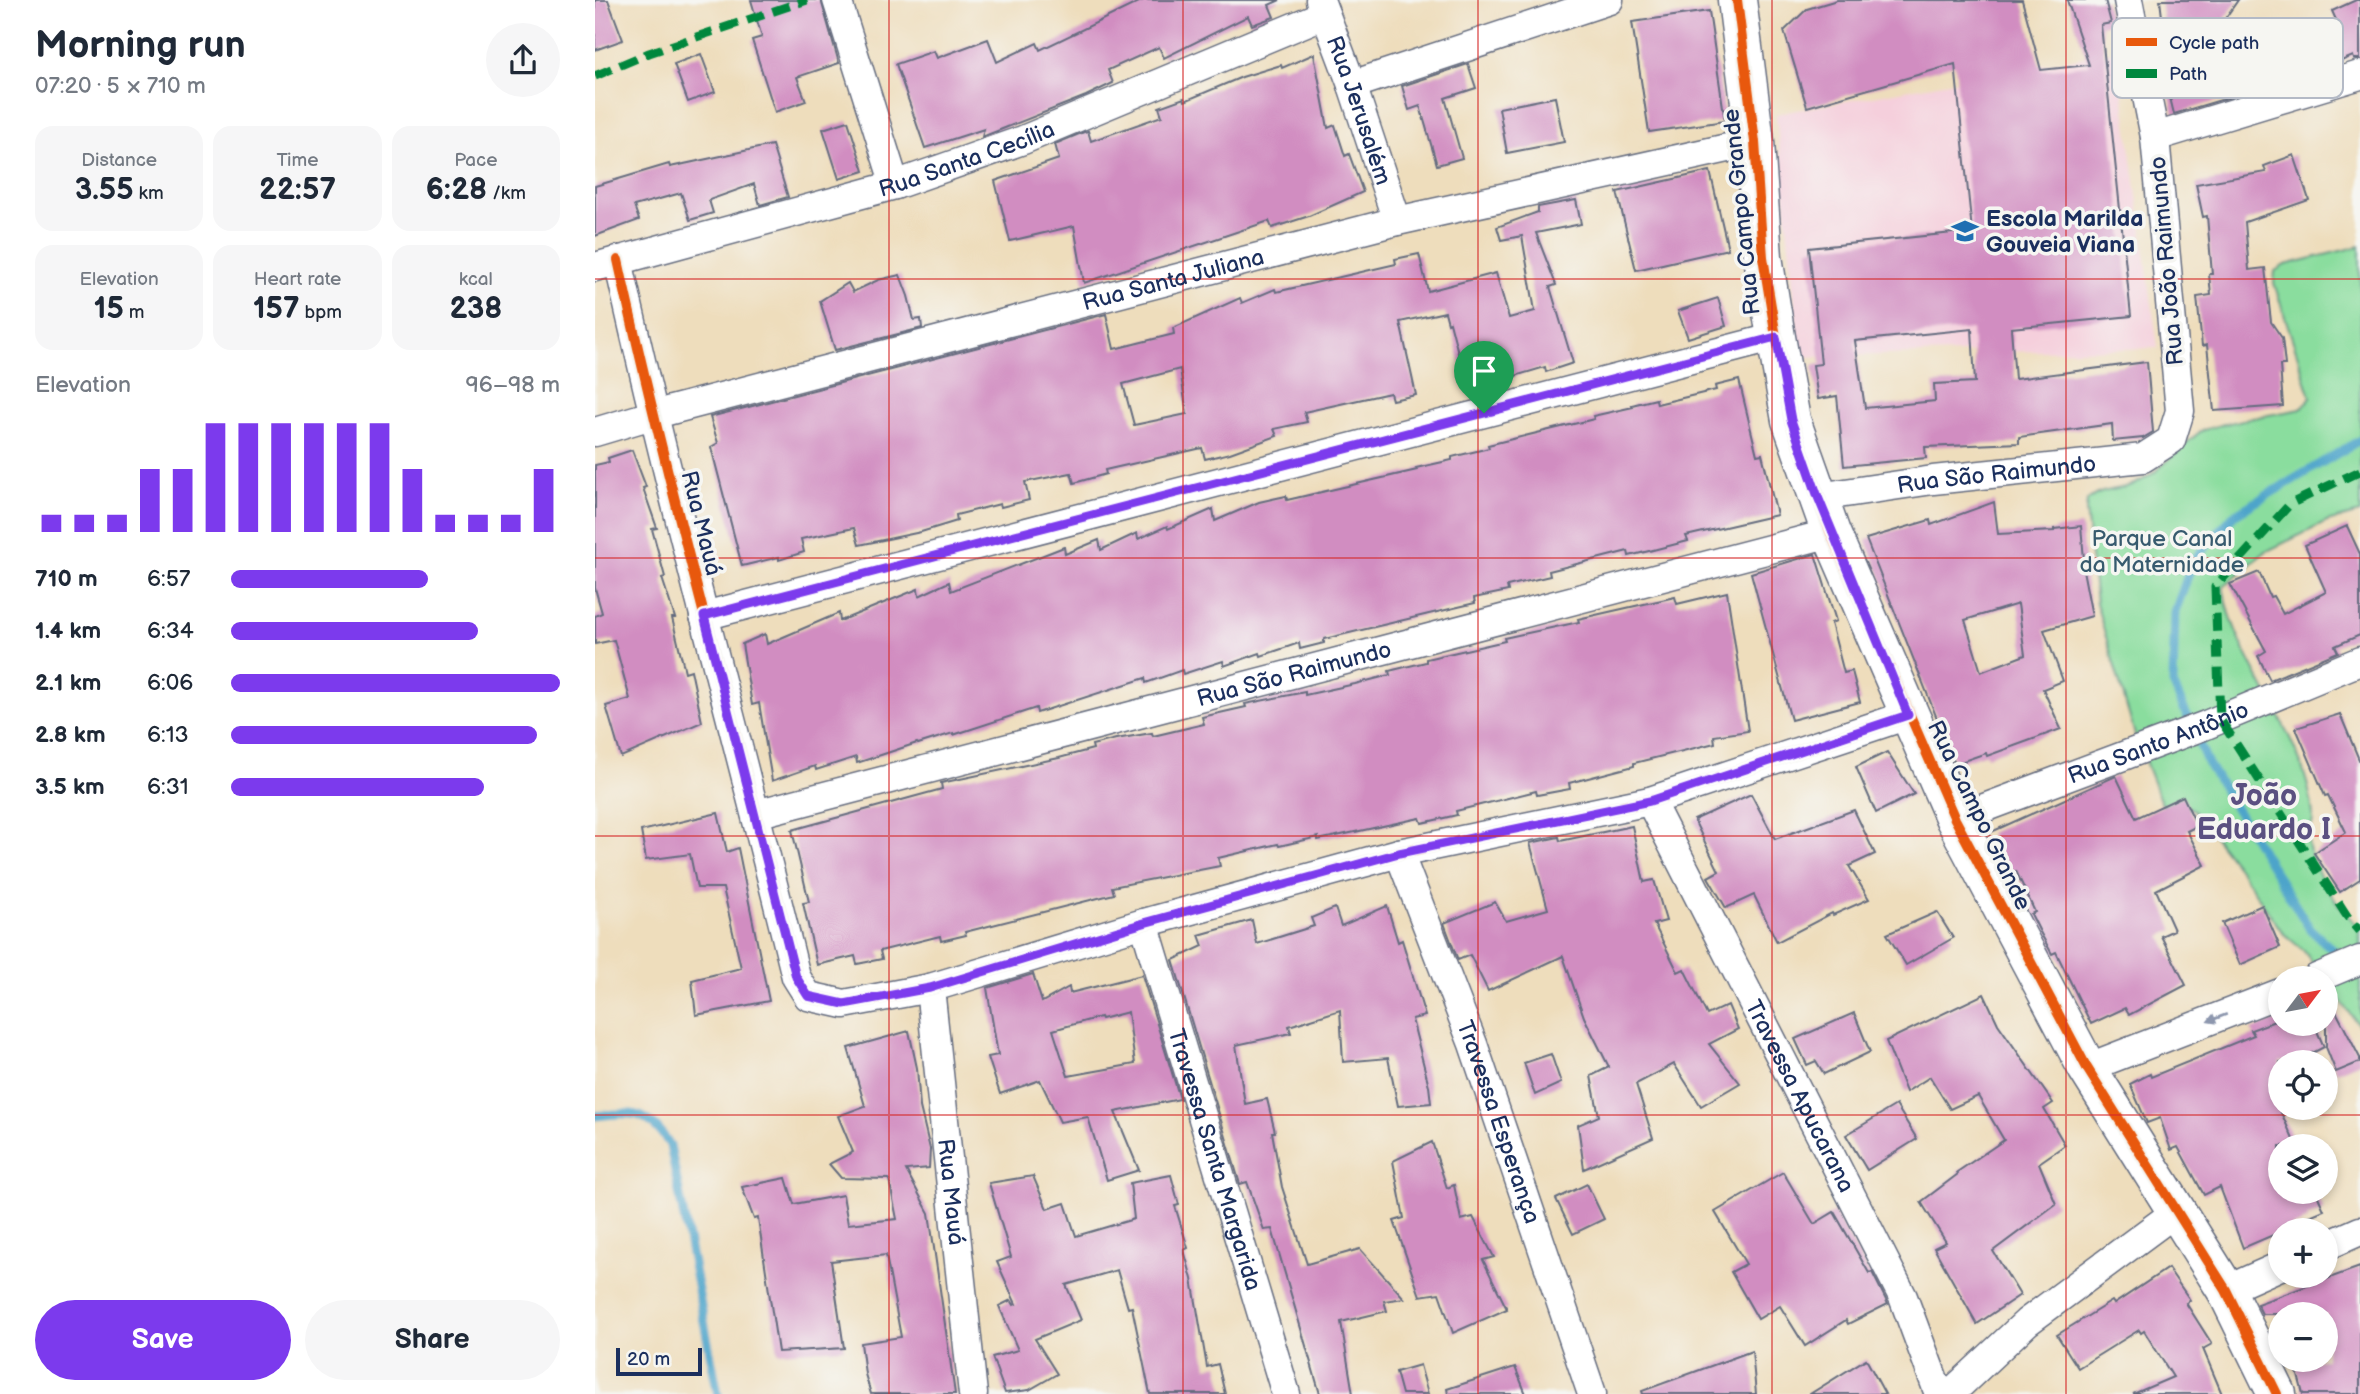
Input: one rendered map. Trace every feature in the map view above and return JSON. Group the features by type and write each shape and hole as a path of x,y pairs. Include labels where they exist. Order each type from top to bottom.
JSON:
{"street":[{"path":"837,0 895,185"},
{"path":"1352,85 1609,0"},
{"name":"Rua Campo Grande","path":"1737,0 1755,142 1763,257 1776,337 1791,420 1831,533 1955,819 2087,1068 2226,1290 2277,1394"},
{"name":"Rua João Raimundo","path":"2128,0 2132,18"},
{"name":"Rua Santa Cecília","path":"607,264 895,185 1023,140 1323,7"},
{"name":"Rua Jerusalém","path":"1323,7 1397,221"},
{"path":"2343,80 2360,75"},
{"name":"Rua João Raimundo","path":"2147,98 2155,137 2180,411 2171,440"},
{"path":"2155,137 2284,98"},
{"name":"Rua Santa Juliana","path":"595,432 1397,221 1755,142"},
{"name":"Rua Mauá","path":"607,264 652,415 796,977 808,996 844,1004 930,988 973,1394"},
{"path":"704,616 1776,337"},
{"name":"Rua São Raimundo","path":"1818,497 1933,480 2143,458 2171,440"},
{"name":"Rua São Raimundo","path":"756,814 1831,533"},
{"name":"Rua Santo Antônio","path":"1955,819 2206,725 2360,661"},
{"path":"930,988 1144,923 1399,853 1650,801 1908,715"},
{"name":"Travessa Apucarana","path":"1650,801 1903,1297 1939,1394"},
{"name":"Travessa Esperança","path":"1399,853 1473,1044 1591,1394"},
{"name":"Travessa Santa Margarida","path":"1144,923 1286,1394"},
{"path":"2338,969 2360,960"},
{"path":"2087,1068 2268,998"},
{"path":"1950,1394 2027,1322 2177,1211"},
{"path":"2338,1241 2360,1231"},
{"path":"2226,1290 2268,1271"}],"shaded area":[{"name":"Escola Marilda Gouveia Viana","path":"2112,52 2112,98 2123,98 2158,348 1800,357 1776,114"}],"green space":[{"name":"Parque Canal da Maternidade","path":"2360,246 2360,513 2327,522 2265,552 2223,587 2239,638 2288,733 2307,783 2313,820 2308,841 2314,863 2335,900 2360,927 2360,1027 2338,997 2338,966 2315,966 2303,950 2283,933 2193,809 2185,806 2168,808 2161,803 2135,735 2096,603 2086,510 2087,501 2097,494 2132,485 2151,475 2200,432 2232,422 2301,409 2311,397 2274,283 2275,271 2285,265"}],"building":[{"path":"595,0 608,0 623,40 595,50"},
{"path":"751,0 821,0 839,63 797,77 806,101 775,112 752,40 762,37"},
{"path":"1143,0 1280,0 1269,5 1274,17 1252,25 1248,16 1164,58 1159,47 1108,70 1113,83 1086,96 982,137 984,129 925,148 896,64 934,51 937,58 988,39 997,62 1037,43 1040,50"},
{"path":"1837,0 2022,0 2041,70 2089,65 2067,0 2105,0 2111,23 2101,25 2131,316 2011,328 2015,379 2147,362 2153,432 2143,438 2113,441 2112,424 2019,437 2019,443 1925,447 1926,458 1844,466 1837,396 1818,399 1813,365 1821,364 1809,248 1972,231 1955,64 1807,107 1784,31 1807,9","holes":["1972,329 1975,382 1934,384 1935,401 1865,408 1855,341"]},
{"path":"2160,0 2238,0 2225,18 2162,18"},
{"path":"2360,0 2360,59 2354,59 2353,56 2343,60 2343,18 2335,18 2332,11"},
{"path":"1709,11 1725,121 1649,132 1632,22"},
{"path":"701,54 715,92 688,102 674,64"},
{"path":"1314,54 1328,128 1335,125 1345,156 1349,154 1363,192 1309,216 1272,228 1269,221 1084,283 1074,226 1010,241 995,181 1059,159 1055,144 1088,131 1091,141 1162,116 1159,107 1184,98 1185,101 1242,77 1281,65 1282,68"},
{"path":"1468,64 1476,88 1445,98 1462,158 1437,165 1420,106 1409,110 1402,86"},
{"path":"1555,97 1564,142 1507,153 1499,108"},
{"path":"2170,98 2228,98 2174,114"},
{"path":"848,121 864,171 839,179 823,129"},
{"path":"772,145 788,197 760,205 754,184 709,200 713,213 690,220 681,193 634,206 639,220 595,236 595,186 669,164 670,167"},
{"path":"2294,155 2309,200 2245,222 2249,270 2265,268 2271,322 2282,338 2285,365 2280,365 2283,406 2214,411 2207,345 2202,346 2197,297 2211,295 2209,274 2212,274 2207,216 2203,217 2196,184 2266,172 2264,166"},
{"path":"1710,171 1728,249 1636,270 1617,192"},
{"path":"1576,200 1581,224 1536,233 1556,285 1550,287 1573,363 1546,372 1545,367 1505,379 1501,367 1464,376 1445,312 1400,322 1416,395 1392,400 1390,393 1304,412 1307,422 1274,429 1277,436 1205,459 1202,448 1105,470 1106,474 1074,483 1071,473 1025,482 1029,500 956,515 957,521 921,532 859,545 854,528 801,539 804,552 779,560 779,557 742,566 711,447 718,443 710,417 1106,314 1114,349 1174,334 1173,328 1240,298 1242,303 1275,289 1276,292 1396,264 1395,259 1419,254 1428,291 1496,273 1509,318 1535,311 1522,236 1501,240 1497,227 1538,212 1538,207","holes":["1180,369 1187,414 1134,425 1123,384"]},
{"path":"900,275 914,320 921,319 922,328 835,350 820,301 848,283 853,292 878,280"},
{"path":"1718,298 1726,326 1688,338 1678,311"},
{"path":"1739,380 1757,455 1762,454 1777,515 1686,536 1688,541 1629,556 1628,551 1549,571 1550,576 1507,586 1508,591 1474,598 1475,603 1324,639 1324,643 1300,649 1299,643 1224,666 1223,661 1183,674 1182,670 1146,683 1145,678 1037,713 1036,708 857,763 856,757 816,770 815,766 772,781 759,703 752,705 742,644 765,634 767,644 839,613 840,621 918,589 919,596 949,582 951,591 1064,547 1065,554 1099,540 1101,550 1137,533 1138,539 1213,509 1215,521 1259,502 1286,496 1287,500 1417,470 1416,468 1489,448 1488,445 1594,419 1593,416 1656,399 1657,404 1716,390 1715,386"},
{"path":"632,450 657,528 652,529 665,577 662,578 675,618 672,618 685,672 691,670 702,722 621,757 606,706 630,699 614,640 595,644 595,616 602,613 595,588 595,465 609,462 608,458"},
{"path":"1994,502 1998,534 2054,531 2081,526 2083,570 2092,616 2044,630 2063,681 2043,689 2061,729 1987,756 1986,753 1955,764 1866,539 1930,520 1931,525","holes":["2018,604 2025,655 1981,672 1965,620"]},
{"path":"2347,526 2360,554 2360,635 2335,646 2338,652 2270,680 2258,656 2266,651 2230,584 2259,572 2270,597 2273,596 2283,614 2326,592 2305,545"},
{"path":"1815,554 1836,621 1831,623 1844,673 1852,671 1860,702 1791,720 1751,573"},
{"path":"1727,592 1748,731 1714,736 1715,743 1634,763 1634,766 1569,783 1570,789 1537,795 1536,791 1456,811 1457,815 1422,823 1420,818 1218,858 1220,866 1112,887 1114,894 965,932 966,935 941,941 940,936 880,951 882,959 857,964 855,956 817,965 803,903 809,902 792,830 942,789 941,783 1059,758 1093,749 1092,745 1116,739 1152,733 1153,736 1204,724 1202,717 1246,707 1245,704 1355,684 1390,675 1389,671 1426,662 1426,659 1579,622 1578,619 1675,597 1677,604"},
{"path":"2340,714 2360,762 2360,879 2340,892 2314,853 2346,832 2328,795 2325,796 2296,728"},
{"path":"1887,752 1914,794 1876,813 1856,767"},
{"path":"2116,776 2136,818 2183,796 2197,826 2187,831 2205,865 2156,890 2174,930 2161,936 2186,985 2129,1015 2125,1008 2091,1024 2056,952 2052,954 2031,914 2035,912 2016,871 2009,874 1989,833"},
{"path":"1751,794 1775,839 1854,810 1875,854 1849,866 1869,899 1833,915 1832,913 1777,942 1754,895 1726,908 1708,877 1719,871 1694,820"},
{"path":"718,813 727,852 738,848 769,1001 696,1015 692,980 741,968 723,888 697,888 690,854 646,860 641,831"},
{"path":"1632,826 1644,882 1654,880 1666,921 1654,924 1678,972 1684,969 1707,1015 1728,1005 1738,1029 1709,1044 1740,1083 1701,1106 1674,1064 1636,1084 1653,1138 1584,1169 1578,1125 1599,1116 1591,1076 1609,1067 1584,1017 1563,956 1488,991 1470,955 1458,960 1444,923 1495,902 1506,921 1548,909 1530,843 1559,837 1560,841"},
{"path":"2262,905 2280,947 2240,965 2222,923"},
{"path":"1387,906 1398,942 1402,940 1425,1016 1412,1019 1431,1103 1398,1106 1388,1058 1343,1062 1340,1010 1289,1026 1291,1033 1236,1045 1245,1104 1267,1099 1275,1132 1272,1132 1282,1187 1307,1264 1360,1249 1404,1298 1384,1301 1387,1311 1341,1322 1353,1394 1320,1394 1272,1229 1264,1230 1247,1182 1240,1184 1173,960 1203,946 1199,935 1252,920 1257,944 1314,926 1311,918 1335,908 1341,926"},
{"path":"1937,912 1953,938 1906,965 1887,934"},
{"path":"1033,974 1042,1002 1069,987 1070,993 1142,975 1180,1099 1115,1112 1139,1170 1107,1180 1088,1117 1060,1122 1040,1080 1000,1094 988,1057 998,1055 987,988","holes":["1128,1012 1135,1064 1068,1076 1053,1030"]},
{"path":"1984,994 1998,1024 2053,1103 2044,1109 2065,1145 2039,1163 2056,1204 1993,1251 2020,1295 1977,1324 1934,1248 1946,1242 1921,1202 1958,1174 1957,1172 2004,1140 1978,1096 1950,1109 1930,1077 1906,1092 1886,1041"},
{"path":"1854,1013 1870,1052 1824,1074 1816,1061 1807,1065 1795,1039"},
{"path":"2338,1015 2360,1062 2338,1071 2338,1050 2327,1050 2326,1036 2338,1036"},
{"path":"2268,1024 2268,1036 2319,1036 2324,1047 2318,1050 2268,1050 2268,1120 2284,1120 2291,1134 2268,1134 2268,1204 2321,1204 2324,1210 2307,1218 2268,1218 2268,1237 2243,1248 2220,1187 2204,1195 2178,1147 2171,1150 2160,1118 2147,1123 2130,1084 2254,1035 2251,1030"},
{"path":"909,1031 917,1068 920,1107 930,1149 929,1168 906,1170 929,1213 955,1394 871,1394 861,1343 901,1337 886,1255 831,1261 844,1348 778,1352 758,1218 754,1219 742,1187 786,1178 794,1204 843,1195 848,1224 897,1219 889,1179 841,1178 829,1164 853,1152 838,1116 865,1106 848,1048"},
{"path":"1551,1054 1561,1083 1535,1095 1524,1063"},
{"path":"1896,1105 1917,1139 1867,1170 1846,1135"},
{"path":"1432,1142 1447,1188 1454,1185 1461,1220 1473,1217 1494,1257 1483,1260 1507,1309 1453,1333 1439,1293 1420,1296 1394,1221 1404,1218 1393,1161"},
{"path":"1783,1172 1814,1224 1834,1212 1869,1273 1872,1272 1888,1304 1848,1324 1846,1320 1805,1346 1780,1306 1758,1319 1731,1272 1746,1264 1715,1212"},
{"path":"1171,1175 1179,1205 1175,1206 1188,1248 1184,1250 1192,1279 1207,1367 1218,1364 1225,1394 1150,1394 1132,1307 1128,1308 1117,1270 1066,1285 1081,1320 1035,1339 1057,1374 1029,1390 1005,1393 992,1357 1018,1350 999,1306 1011,1300 1016,1304 997,1262 1011,1257 989,1183 1033,1176 1047,1209 1065,1203 1076,1236 1134,1219 1130,1183"},
{"path":"1587,1184 1604,1219 1573,1234 1556,1199"},
{"path":"2360,1267 2360,1394 2303,1394 2297,1372 2338,1372 2338,1302 2268,1302 2268,1314 2262,1314 2257,1304 2302,1288 2338,1288 2338,1275"},
{"path":"2168,1268 2190,1300 2186,1303 2212,1344 2203,1349 2222,1394 2133,1394 2173,1377 2144,1331 2141,1333 2139,1330 2078,1368 2057,1335 2112,1301 2114,1304"},
{"path":"1752,1351 1756,1394 1643,1394 1642,1391"},
{"path":"1866,1359 1885,1394 1810,1394"},
{"path":"1420,1365 1428,1394 1402,1394 1396,1372"},
{"path":"1515,1367 1526,1394 1448,1394 1447,1389"}],"waterway":[{"path":"2345,961 2310,929 2208,764 2173,684 2175,612 2193,561 2234,515 2360,440"},
{"path":"595,1116 639,1116 654,1125 670,1145 718,1394"}],"marked path":[{"path":"595,76 649,53 807,0"},
{"path":"2360,471 2290,504 2215,587 2220,719 2347,916 2360,931"}],"cycle path":[{"path":"1737,0 1755,142 1763,257 1776,337 1791,420 1831,533 1955,819 2087,1068 2226,1290 2277,1394"},
{"path":"618,260 660,440 796,977 808,996 844,1004 930,988 1144,923 1399,853 1650,801 1908,715"}],"place":[{"name":"Escola Marilda Gouveia Viana","path":"1965,231"}],"district":[{"name":"João Eduardo I","path":"2264,812"}],"route":[{"path":"1776,337 1791,420 1831,533 1908,715 1650,801 1399,853 1144,923 930,988 844,1004 808,996 796,977 704,616 1484,413 1776,337"}]}
